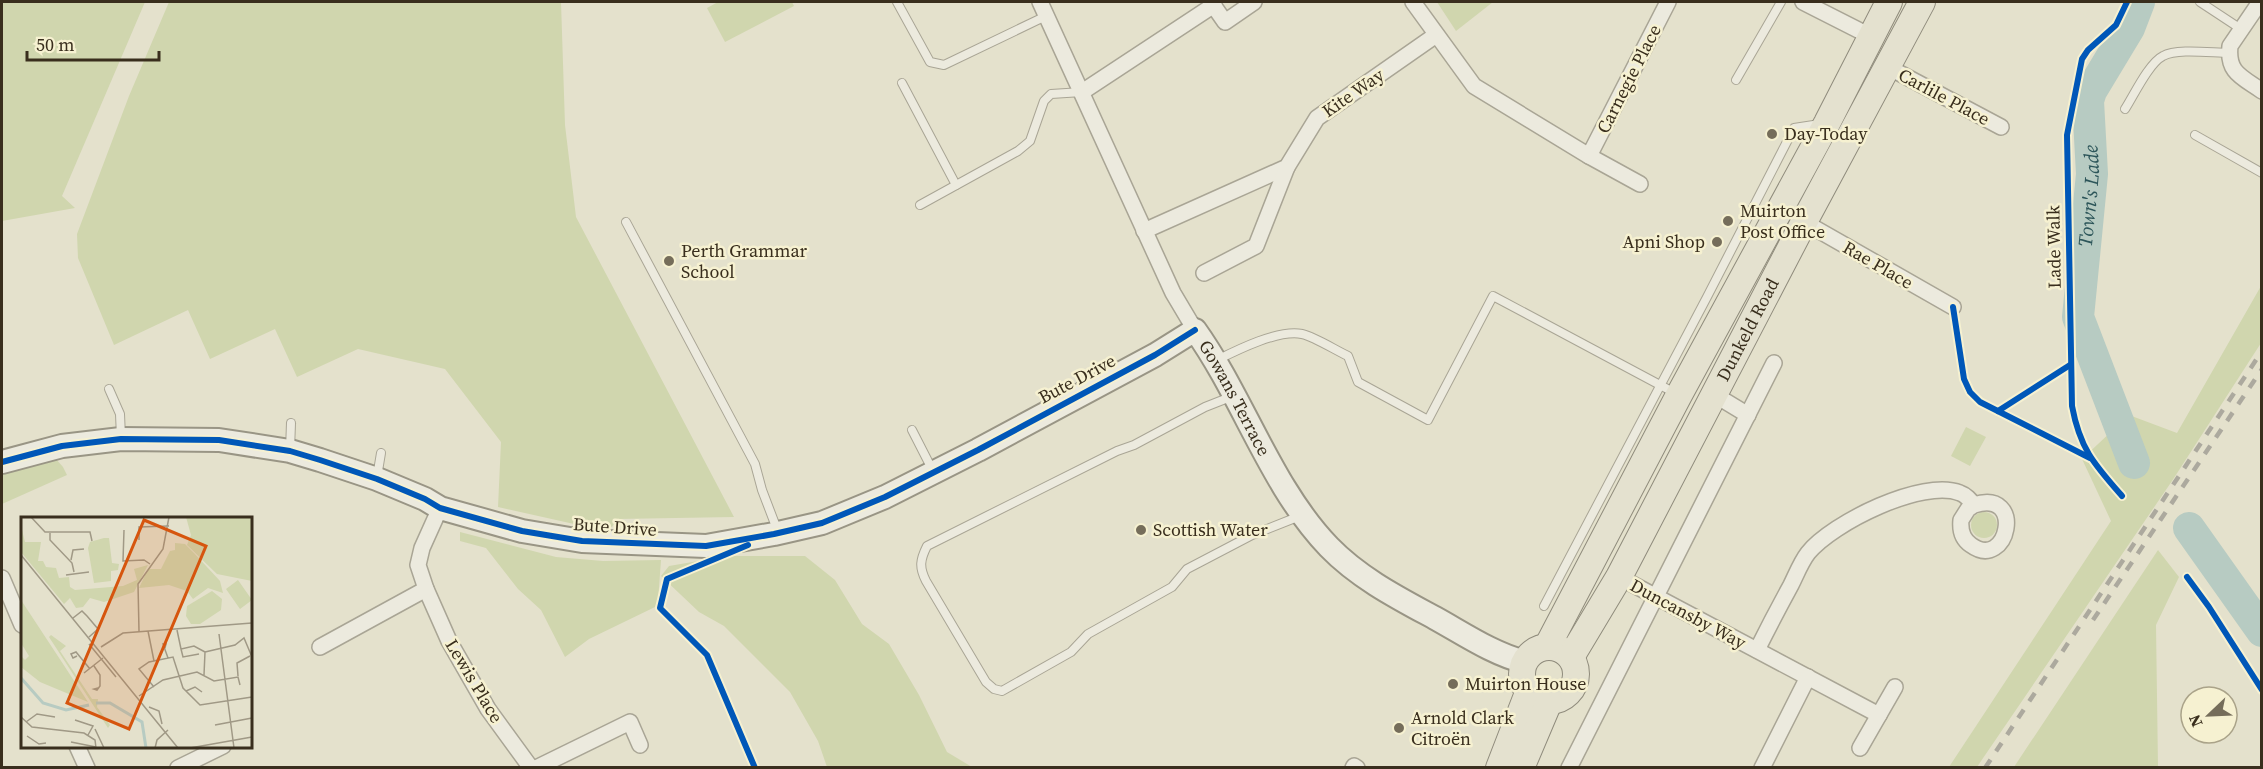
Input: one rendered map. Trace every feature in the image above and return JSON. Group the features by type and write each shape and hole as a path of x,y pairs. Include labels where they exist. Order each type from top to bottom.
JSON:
{"main road":[{"name":"Dunkeld Road","path":"1792,216 1827,123 1889,2"},
{"name":"Dunkeld Road","path":"1547,647 1690,388 1792,216 1888,67 1922,2"},
{"name":"Dunkeld Road","path":"1571,657 1620,577 1690,388"},
{"path":"1547,647 1556,648 1571,657 1576,673 1572,690 1566,696 1539,698 1521,676 1525,662 1532,653 1547,647"},
{"path":"1499,768 1539,698"},
{"path":"1521,768 1539,698"}],"street":[{"path":"1082,92 1212,3 1225,22 1254,2"},
{"name":"Carnegie Place","path":"1413,2 1474,86 1589,156 1640,184"},
{"name":"Carnegie Place","path":"1589,156 1668,2"},
{"path":"1803,2 1870,36"},
{"path":"2260,2 2229,46 2229,53 2230,64 2235,72 2262,90"},
{"name":"Gowans Terrace","path":"1044,9 1173,293 1215,361 1284,485 1304,515 1329,547 1387,592 1509,658 1525,662"},
{"name":"Kite Way","path":"1204,273 1256,246 1287,167 1317,118 1436,35"},
{"name":"Carlile Place","path":"1888,67 2001,127"},
{"path":"1144,231 1287,167"},
{"name":"Rae Place","path":"1792,216 1953,308"},
{"name":"Bute Drive","path":"2,462 62,446 121,439 219,440 290,451 376,479 425,499 440,508 522,531 582,542 706,546 822,523 885,497 1155,355 1195,330"},
{"path":"1569,768 1774,363"},
{"path":"1690,388 1748,415"},
{"name":"Duncansby Way","path":"1757,650 1807,555 1827,536 1876,508 1927,490 1959,492 1974,505"},
{"name":"Lewis Place","path":"440,508 422,548 418,565 426,589 449,641 488,709 531,768"},
{"name":"Duncansby Way","path":"1620,577 1879,715"},
{"path":"2,578 21,620"},
{"path":"320,647 426,589"},
{"path":"1762,768 1808,677"},
{"path":"1860,748 1895,687"},
{"path":"536,768 630,722 640,745"},
{"path":"78,748 87,768"},
{"path":"178,768 221,748"}],"lane":[{"path":"897,2 930,62 944,65 1044,9"},
{"path":"1736,80 1781,2"},
{"path":"2200,2 2241,28"},
{"path":"2125,109 2153,64 2162,56 2173,53 2229,53"},
{"path":"902,83 956,185"},
{"path":"920,205 1017,151 1030,141 1044,102 1052,94 1082,92"},
{"path":"1544,606 1690,388 1794,128 1827,123"},
{"path":"2195,135 2262,173"},
{"path":"626,222 755,464 775,524 774,534"},
{"path":"1215,361 1270,337 1301,334 1348,356 1358,382 1428,420 1493,296 1690,388"},
{"path":"109,389 120,414 121,439"},
{"path":"1234,396 1205,407 1134,445 1117,451 927,546 922,555 920,569 932,591 986,682 994,689 1002,691 1071,652 1088,634 1172,587 1186,569 1252,535 1304,515"},
{"path":"290,451 291,423"},
{"path":"912,429 933,472"},
{"path":"376,479 381,453"}],"green space":[{"path":"2,2 145,2 62,196 75,208 2,221"},
{"path":"169,2 561,2 565,125 576,217 734,517 617,519 612,527 583,526 498,507 501,442 445,369 358,349 297,377 275,329 210,359 188,310 114,345 78,258 77,234 129,96"},
{"path":"718,2 792,2 794,6 725,42 707,8"},
{"path":"1437,2 1493,2 1456,31"},
{"path":"2261,286 2261,343 2172,481 1977,767 1949,767 2111,521 2082,459 2129,415 2177,433"},
{"path":"1966,427 1986,437 1970,466 1951,456"},
{"path":"55,458 67,475 2,504 2,472"},
{"path":"1984,512 1993,516 1997,525 1993,534 1984,538 1975,534 1971,525 1975,516"},
{"path":"460,532 556,557 603,561 661,560 658,601 655,607 589,639 565,657 541,610 518,589 486,548 460,541"},
{"path":"2158,550 2179,577 2156,625 2158,767 2014,767"},
{"path":"728,556 805,556 835,580 862,624 889,644 919,695 947,752 972,767 827,767 818,741 790,692 724,626 699,612 661,576 669,566"}],"waterway":[{"name":"Town's Lade","path":"2134,463 2078,317 2092,174 2088,101 2091,91 2129,28 2139,2"},
{"name":"Town's Lade","path":"2189,528 2262,631"}],"railway":[{"path":"1985,768 2262,351"},
{"path":"2093,620 2262,369"}],"cycle path":[{"name":"Lade Walk","path":"2122,496 2084,445 2072,406 2067,135 2082,59 2088,50 2116,25 2127,2"},
{"path":"1953,307 1964,379 1970,392 1980,402 2090,458"},
{"path":"2,462 62,446 121,439 219,440 290,451 320,460 377,479 425,499 440,508 522,531 582,541 706,546 822,523 885,497 1155,355 1195,330"},
{"path":"1998,411 2070,365"},
{"path":"748,545 667,579 660,608 707,655 755,768"},
{"path":"2187,577 2262,690"}],"place":[{"name":"Day-Today","path":"1772,134"},
{"name":"Muirton Post Office","path":"1728,221"},
{"name":"Apni Shop","path":"1717,242"},
{"name":"Perth Grammar School","path":"669,261"},
{"name":"Scottish Water","path":"1141,530"},
{"name":"Muirton House","path":"1453,684"},
{"name":"Arnold Clark Citroën","path":"1399,728"}]}
